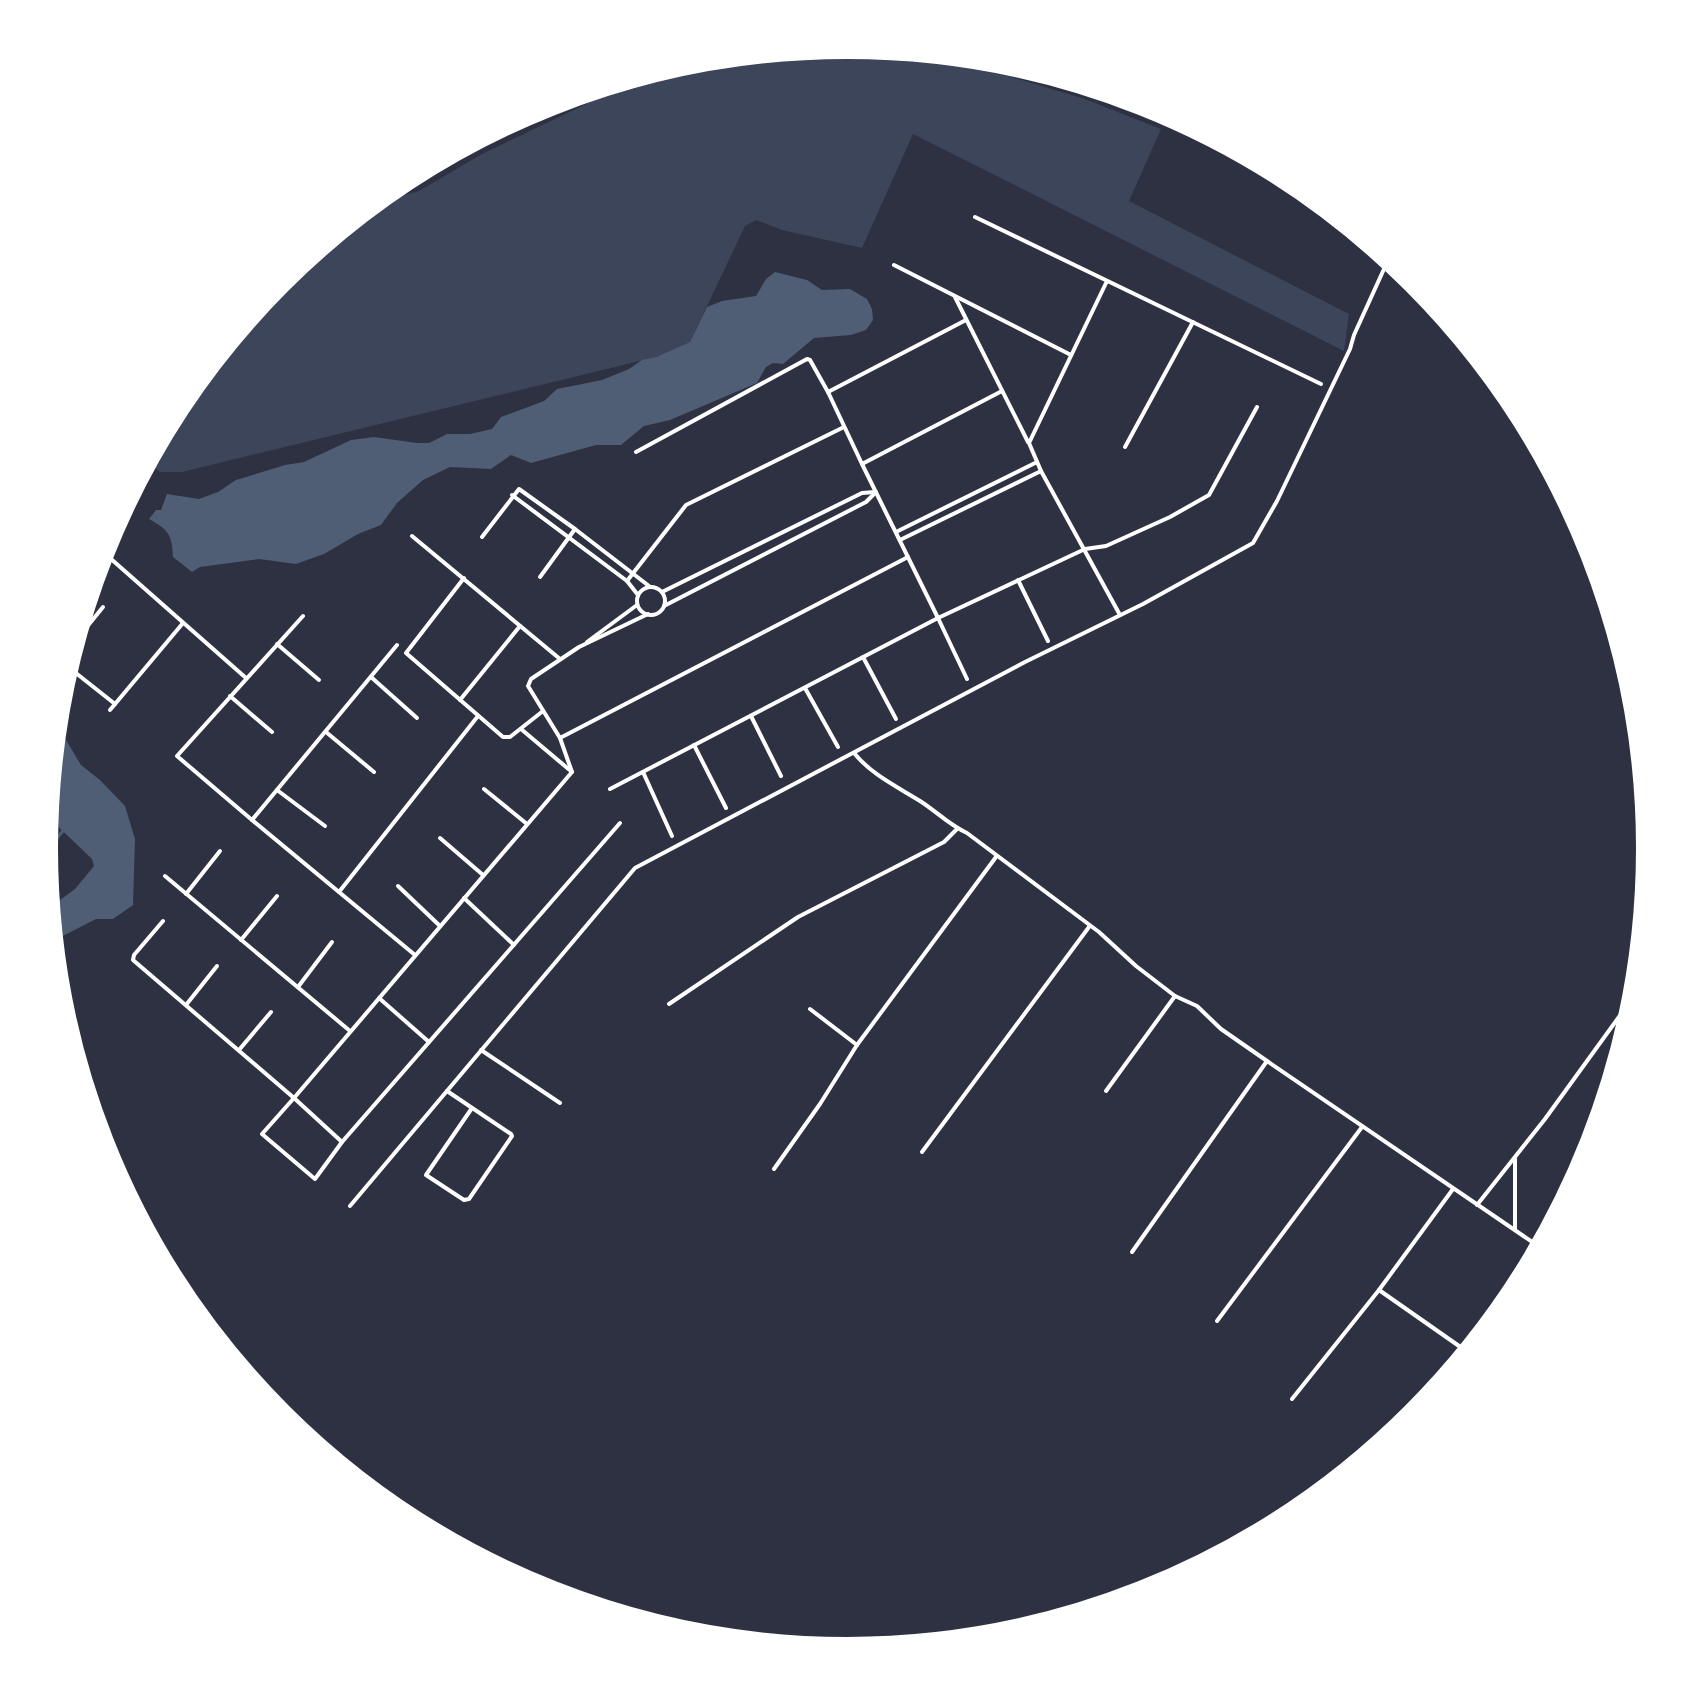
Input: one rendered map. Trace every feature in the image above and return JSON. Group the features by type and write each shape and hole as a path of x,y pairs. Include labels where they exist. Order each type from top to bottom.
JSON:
{"street":[{"path":"975,217 1321,384"},
{"path":"894,265 1071,355"},
{"path":"350,1206 635,868 1024,662 1120,615 1246,548 1257,538 1350,349 1354,335 1386,265"},
{"path":"1029,443 1107,281"},
{"path":"954,296 1041,471 1120,615"},
{"path":"828,392 966,320"},
{"path":"1125,447 1192,322"},
{"path":"636,452 803,360 810,360 828,392 967,679"},
{"path":"862,464 1002,391"},
{"path":"610,789 938,618 1084,549 1106,546 1170,517 1209,495 1257,406"},
{"path":"627,581 686,505 844,427"},
{"path":"896,532 1037,462"},
{"path":"900,540 1041,471"},
{"path":"482,537 512,495 519,489 649,586 662,592 664,606"},
{"path":"662,592 862,493 876,492"},
{"path":"579,647 648,614 658,613 664,606 866,502 876,492"},
{"path":"512,495 627,581 638,595"},
{"path":"540,577 575,529"},
{"path":"412,536 560,659"},
{"path":"560,738 908,557"},
{"path":"109,558 246,678"},
{"path":"464,578 406,653 478,716 507,738 543,711"},
{"path":"1018,580 1048,640"},
{"path":"648,614 640,609 638,595 640,591 649,586"},
{"path":"572,772 560,738 528,683 638,605"},
{"path":"85,630 103,607"},
{"path":"303,616 177,756 415,955"},
{"path":"110,710 183,623"},
{"path":"460,700 520,626"},
{"path":"277,644 319,680"},
{"path":"252,820 397,645"},
{"path":"862,657 896,719"},
{"path":"74,672 115,704"},
{"path":"371,677 417,718"},
{"path":"805,688 838,747"},
{"path":"230,696 272,732"},
{"path":"339,892 478,716"},
{"path":"751,716 781,776"},
{"path":"521,729 572,772"},
{"path":"326,732 374,772"},
{"path":"694,745 726,808"},
{"path":"854,753 880,777 921,802 957,829 967,833 1089,927 1099,932 1136,966 1175,996 1197,1006 1221,1029 1535,1244"},
{"path":"572,772 262,1134 315,1179 342,1142 620,823"},
{"path":"643,772 672,836"},
{"path":"484,789 527,824"},
{"path":"277,790 325,826"},
{"path":"669,1004 798,917 944,842 957,829"},
{"path":"440,838 483,875"},
{"path":"186,894 220,851"},
{"path":"774,1169 820,1104 857,1045 996,857"},
{"path":"165,876 350,1031"},
{"path":"398,886 440,926"},
{"path":"242,940 277,896"},
{"path":"464,898 514,945"},
{"path":"163,921 133,958 342,1142"},
{"path":"922,1152 1089,927"},
{"path":"297,987 332,942"},
{"path":"186,1005 217,966"},
{"path":"1106,1091 1175,996"},
{"path":"379,998 429,1042"},
{"path":"810,1009 857,1045"},
{"path":"1477,1204 1515,1158 1625,1009"},
{"path":"239,1050 271,1012"},
{"path":"481,1050 560,1103"},
{"path":"1132,1252 1267,1061"},
{"path":"447,1091 472,1108 512,1136 469,1198 464,1200 426,1175 472,1108"},
{"path":"1217,1321 1362,1127"},
{"path":"1515,1158 1515,1230"},
{"path":"1292,1399 1379,1290 1453,1189"},
{"path":"1379,1290 1463,1349"}],"shaded area":[{"path":"848,55 899,57 973,65 1085,99 1161,129 1129,201 1349,314 1344,351 913,134 862,248 782,230 756,220 745,226 690,342 656,357 182,472 160,472 153,466 188,408 218,365 286,287 364,219 395,198 419,191 482,154 616,90 693,70 744,62"},
{"path":"775,272 807,280 822,290 850,289 867,299 872,309 873,320 866,330 851,335 814,338 783,364 773,363 766,367 757,383 670,420 644,426 621,445 596,445 531,463 511,455 491,469 450,467 423,480 397,503 381,525 358,534 324,554 296,564 259,559 200,567 192,572 173,557 172,543 165,530 149,519 156,510 161,510 167,494 199,499 218,492 236,480 285,465 304,462 351,440 374,437 429,443 447,434 470,434 492,429 501,417 544,401 557,389 602,380 629,369 642,360 656,357 690,342 707,307 722,301 756,296 766,279"},
{"path":"63,735 81,765 100,780 125,806 135,839 133,905 113,919 96,919 60,938 56,903 75,889 94,866 92,859 55,824"}],"waterway":[{"path":"54,841 63,831"}]}
